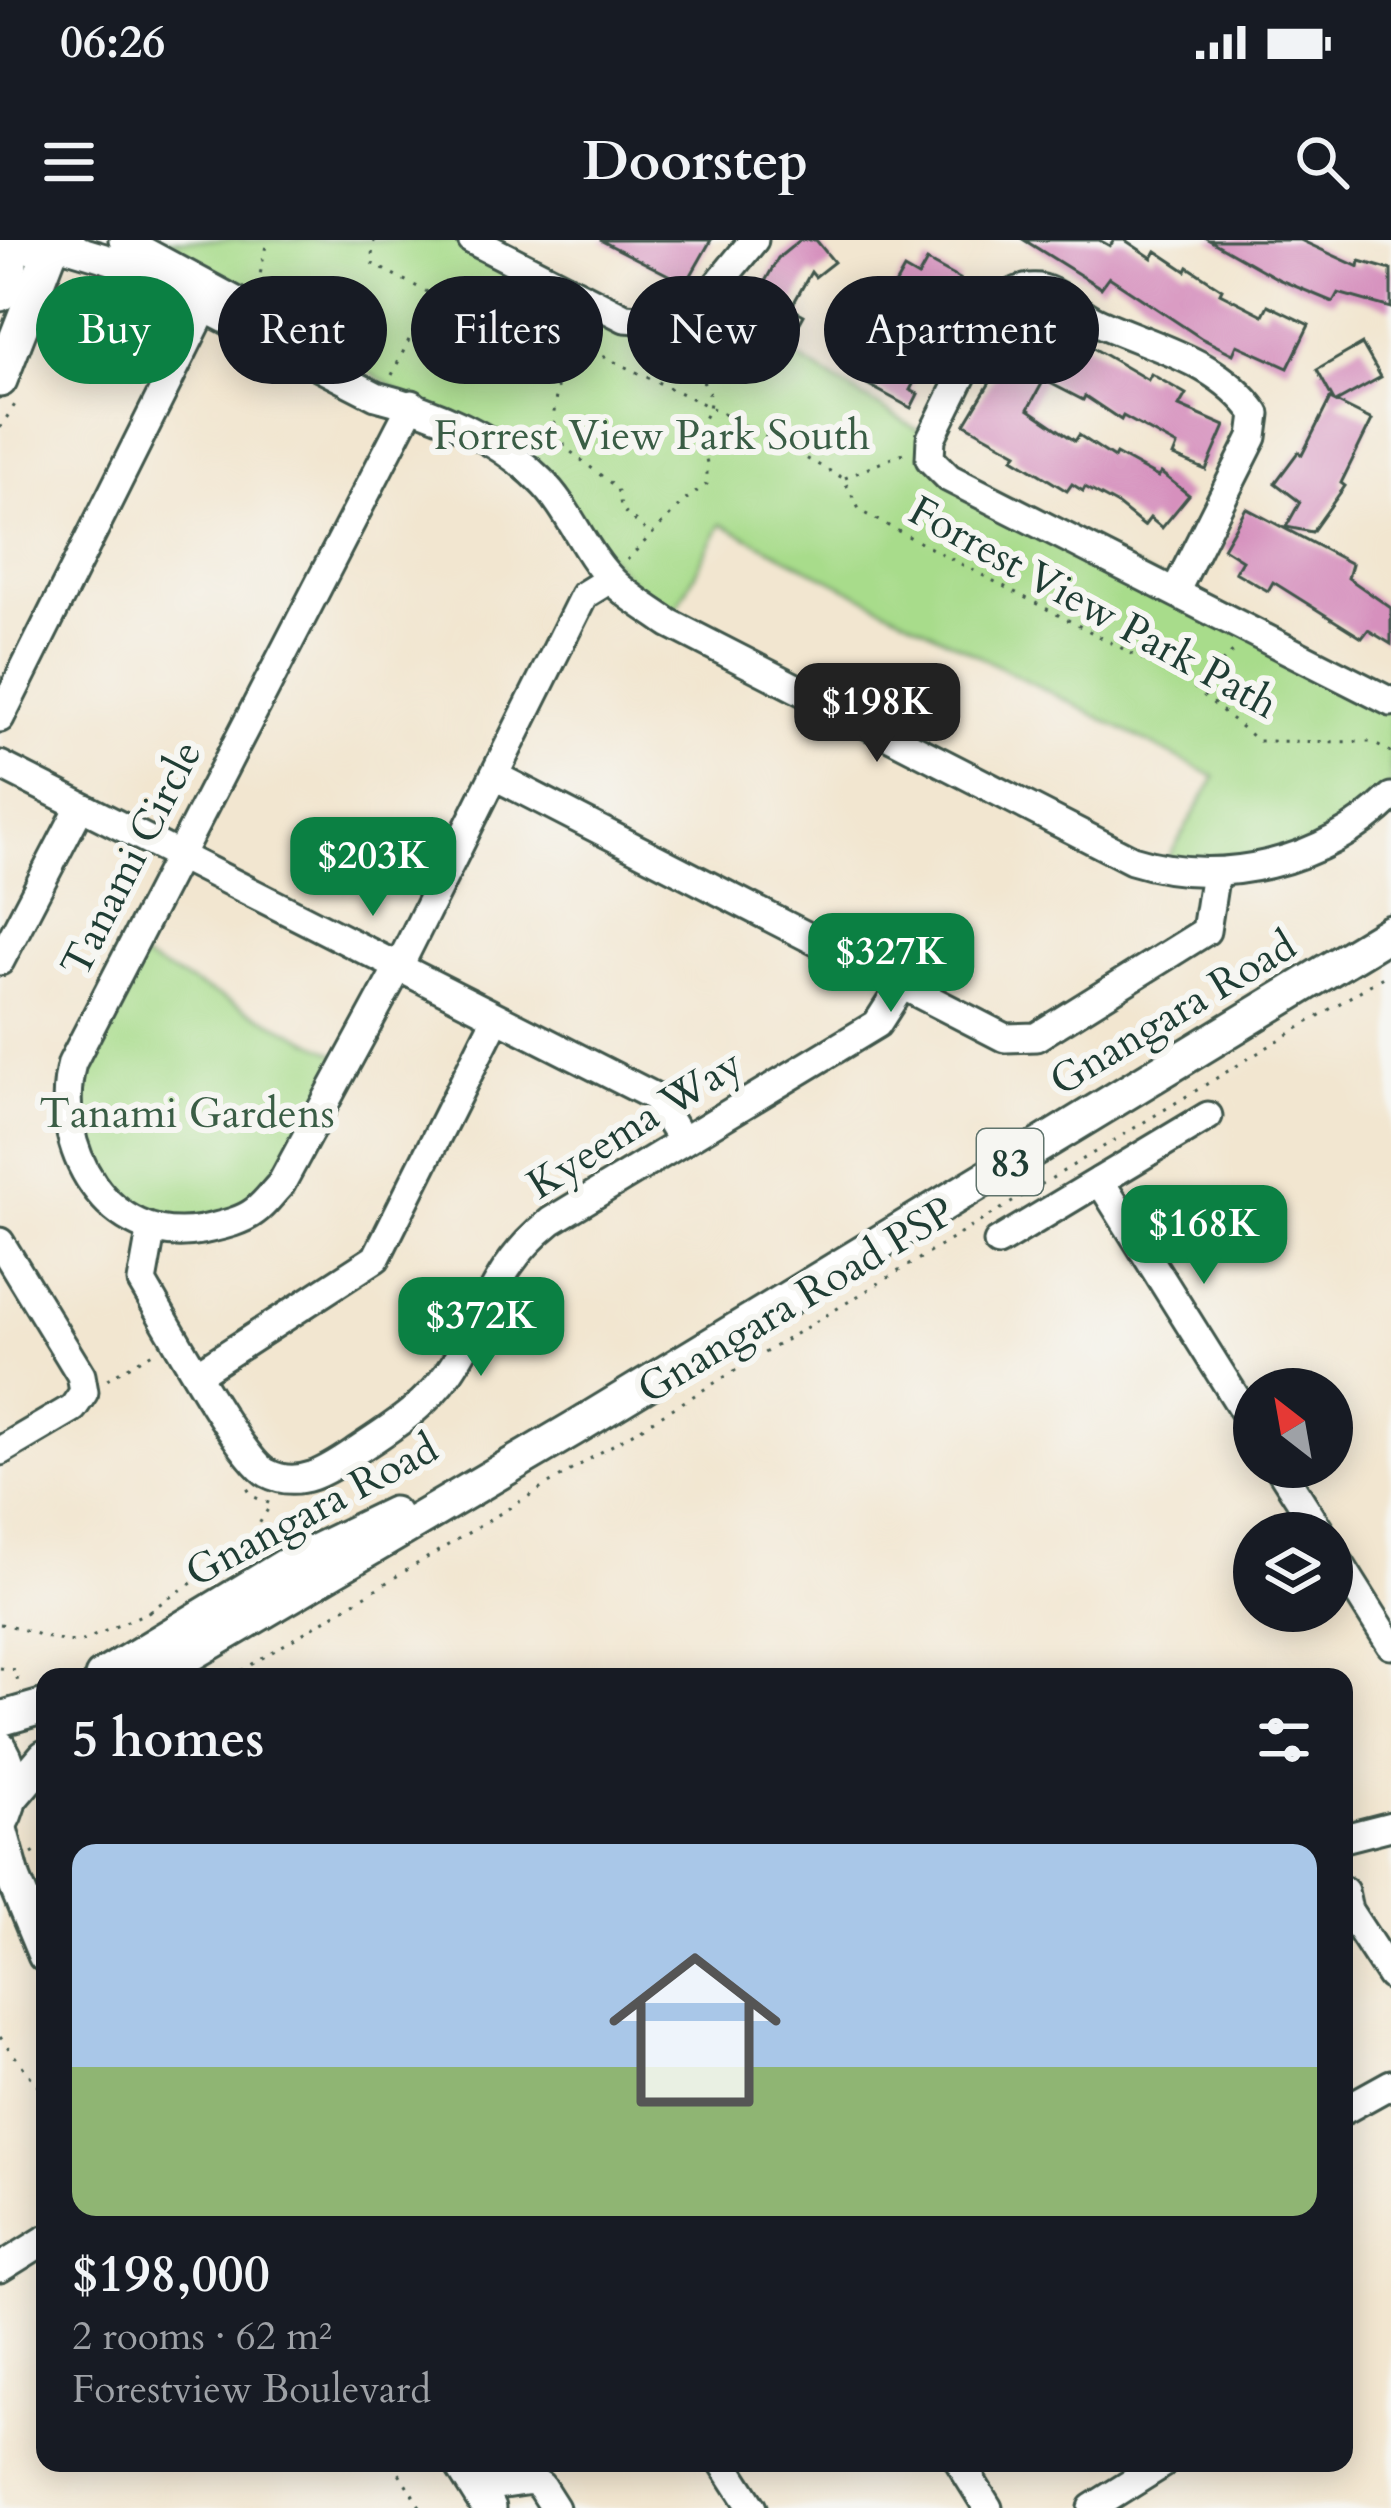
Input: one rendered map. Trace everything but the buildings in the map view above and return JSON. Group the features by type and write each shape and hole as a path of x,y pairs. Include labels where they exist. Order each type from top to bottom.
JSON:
{"main road":[{"path":"0,294 12,240 28,248 60,245 0,380"},
{"name":"Gnangara Road","path":"167,1668 462,1496 1391,932"},
{"name":"Gnangara Road","path":"117,1668 285,1567 458,1483 628,1392"},
{"path":"0,1719 36,1709"},
{"path":"0,1748 11,1776 4,1817 14,1880 36,1934"},
{"path":"4,1817 36,1770"},
{"path":"0,1899 36,1943"}],"street":[{"path":"123,240 208,300 376,396 412,404"},
{"path":"472,240 627,318"},
{"path":"725,276 754,240"},
{"path":"60,245 218,302"},
{"path":"1175,592 1253,437 1256,414 1240,392 1181,352 1095,320 1041,288 1012,292 997,305 931,439 930,459 949,478 1391,703"},
{"path":"0,718 208,300"},
{"path":"387,384 412,404 507,452 540,480 578,527 610,579 669,623 1132,860 1162,869 1216,872 1295,857 1352,827 1391,797"},
{"name":"Tanami Circle","path":"151,1232 123,1215 91,1183 75,1150 65,1115 72,1063 412,404"},
{"path":"250,1459 142,1282 151,1232 224,1225 254,1212 281,1184 398,968 584,595 610,579"},
{"path":"0,766 655,1097 682,1141"},
{"path":"494,776 1005,1038 1036,1036 1206,931 1216,872"},
{"path":"0,961 79,809"},
{"name":"Kyeema Way","path":"250,1459 266,1473 303,1479 327,1471 421,1408 451,1368 501,1271 524,1242 550,1221 877,1024 902,986"},
{"path":"197,1374 376,1258 496,1018"},
{"path":"998,1243 1208,1116"},
{"path":"1100,1181 1233,1393"},
{"path":"0,1242 81,1375 84,1392 73,1408 0,1451"},
{"path":"1353,1585 1391,1646"},
{"path":"1353,1836 1391,1826"},
{"path":"1353,1918 1391,1976"},
{"path":"1353,2105 1391,2084"},
{"path":"0,2268 36,2246"},
{"path":"729,2472 752,2508"},
{"path":"966,2472 988,2508"},
{"path":"1092,2508 1150,2472"},
{"path":"476,2486 532,2480 555,2508"}],"path":[{"path":"261,276 267,240"},
{"name":"Forrest View Park Path","path":"374,240 370,263 411,286"},
{"path":"387,384 411,335"},
{"name":"Forrest View Park Path","path":"603,356 843,478 860,511 1190,684 1258,741 1370,742 1391,752"},
{"path":"557,384 553,421 566,448 617,488 622,510 650,534"},
{"path":"610,579 650,534 706,484 707,463 698,428 712,408 706,384"},
{"path":"843,478 931,439"},
{"path":"1203,695 1214,670 1228,661 1250,630"},
{"name":"Gnangara Road PSP","path":"246,1668 1391,972"},
{"path":"84,1392 176,1340"},
{"path":"0,1624 54,1642 83,1642 149,1611 244,1550 271,1504 252,1496 245,1485 250,1459"},
{"path":"149,1611 201,1617"},
{"path":"0,1668 16,1670"},
{"path":"31,1854 36,1851"},
{"path":"0,2037 36,2083"},
{"path":"399,2472 421,2508"}],"green space":[{"name":"Forrest View Park South","path":"123,240 472,240 543,276 411,276 411,384 603,384 603,307 627,318 627,384 800,384 800,359 824,373 824,384 842,384 931,438 930,459 1391,702 1391,797 1320,846 1162,869 1215,777 721,524 669,623 563,507 387,383 387,276 218,276 218,291"},
{"name":"Tanami Gardens","path":"130,952 348,1060 254,1212 151,1232 91,1183 72,1062"}]}
